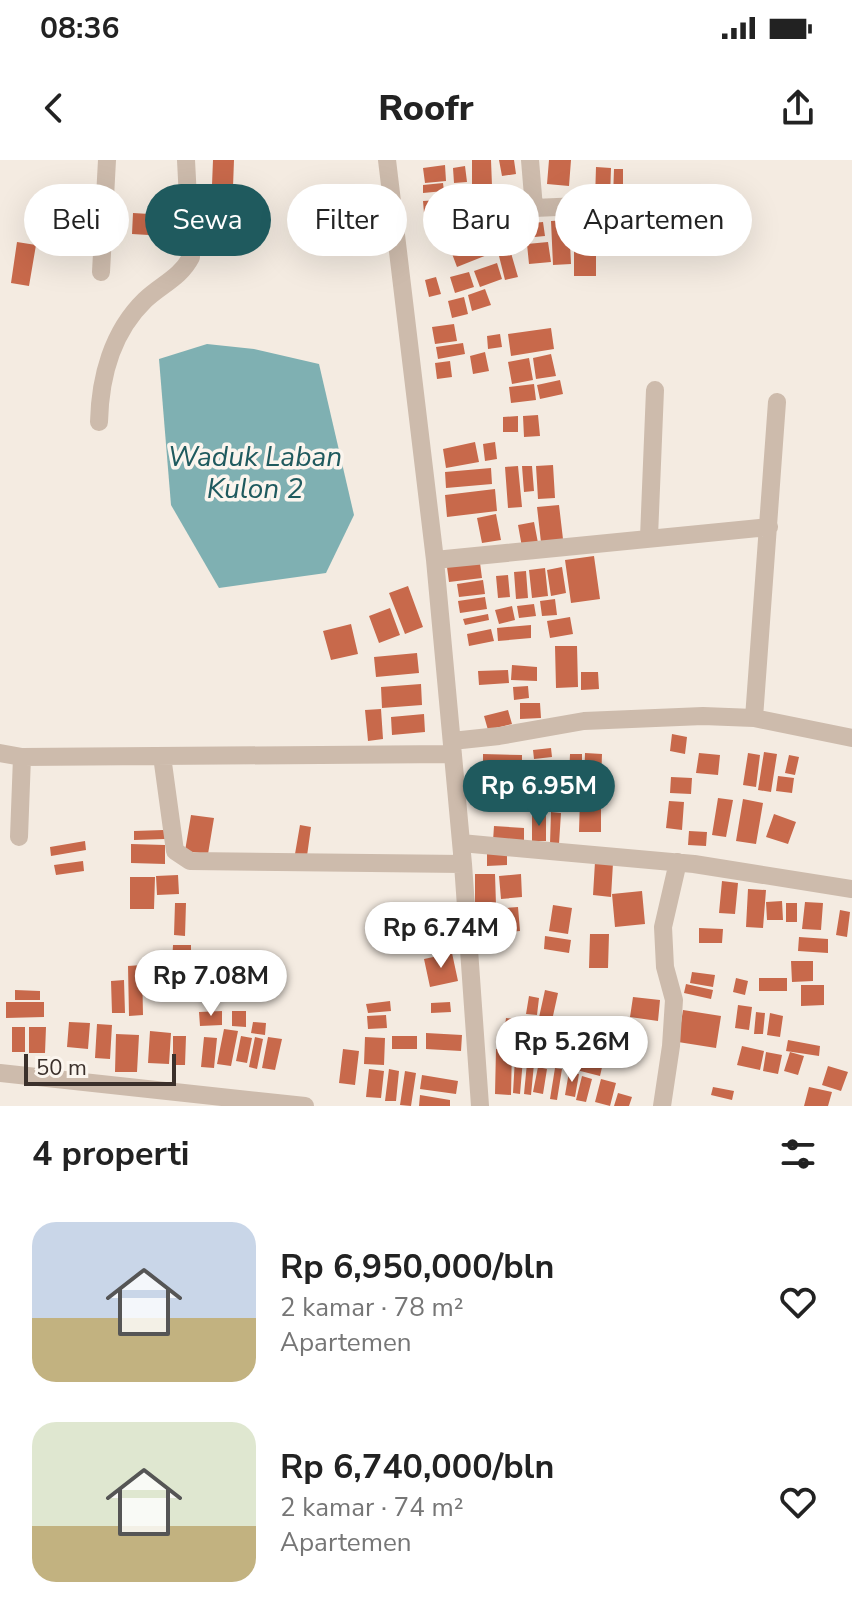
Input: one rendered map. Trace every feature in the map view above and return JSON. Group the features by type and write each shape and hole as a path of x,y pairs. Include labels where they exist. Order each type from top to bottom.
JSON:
{"street":[{"path":"101,272 107,160"},
{"path":"99,422 100,391 107,361 139,308 183,271 191,257 186,160"},
{"path":"387,160 435,560 484,1105"},
{"path":"530,160 534,208 555,207"},
{"path":"649,537 655,390"},
{"path":"754,718 777,402"},
{"path":"435,560 769,527"},
{"path":"0,753 22,757 162,756 453,748 499,736 584,721 657,717 754,718 852,738"},
{"path":"162,756 175,851 190,861 463,864"},
{"path":"19,837 22,757"},
{"path":"461,843 678,862 852,889"},
{"path":"662,1106 674,1000 665,967 663,927 678,862"},
{"path":"0,1073 305,1106"}],"water":[{"name":"Waduk Laban Kulon 2","path":"207,344 254,349 319,364 354,515 326,573 219,588 171,505 159,359"}],"building":[{"path":"213,160 234,160 233,184 212,184"},
{"path":"472,160 491,160 492,184 472,184"},
{"path":"499,160 514,160 516,174 502,176"},
{"path":"549,160 571,160 569,184 547,184"},
{"path":"445,165 446,181 425,183 423,168"},
{"path":"465,166 467,182 454,183 453,168"},
{"path":"596,167 611,168 610,184 595,184"},
{"path":"614,169 623,169 623,184 613,184"},
{"path":"133,213 145,214 145,235 132,234"},
{"path":"551,221 555,221 555,256 571,256 571,264 553,265"},
{"path":"539,222 543,222 545,236 539,237"},
{"path":"17,242 24,243 24,256 34,256 29,286 11,283"},
{"path":"548,242 551,262 529,264 528,256 539,256 539,243"},
{"path":"453,256 484,256 457,267"},
{"path":"499,256 512,256 518,277 505,280"},
{"path":"574,256 596,256 596,276 574,276"},
{"path":"497,263 502,279 480,287 474,271"},
{"path":"469,272 474,287 455,293 450,277"},
{"path":"436,277 441,294 429,297 425,280"},
{"path":"485,289 491,305 472,311 468,295"},
{"path":"464,297 468,314 452,318 448,301"},
{"path":"454,324 457,341 435,344 432,327"},
{"path":"551,328 554,349 511,356 508,334"},
{"path":"500,334 502,347 488,349 487,336"},
{"path":"463,343 465,354 438,359 436,347"},
{"path":"485,352 489,371 473,374 470,356"},
{"path":"551,354 556,376 536,379 533,358"},
{"path":"529,358 533,380 512,384 508,362"},
{"path":"450,361 452,377 437,379 435,363"},
{"path":"560,380 563,394 540,399 537,385"},
{"path":"534,384 536,400 511,403 509,387"},
{"path":"538,415 540,436 524,437 523,416"},
{"path":"518,416 518,432 503,432 503,417"},
{"path":"475,442 479,462 446,468 443,449"},
{"path":"495,442 497,459 485,461 483,444"},
{"path":"553,465 555,498 538,499 536,466"},
{"path":"518,466 522,507 508,508 505,467"},
{"path":"522,466 532,466 534,491 524,492"},
{"path":"491,468 492,484 446,488 445,472"},
{"path":"495,489 497,511 447,517 445,495"},
{"path":"559,505 563,539 541,542 537,507"},
{"path":"496,514 501,540 482,543 477,518"},
{"path":"534,522 538,543 522,547 518,525"},
{"path":"594,556 600,599 571,603 565,560"},
{"path":"480,563 482,578 449,582 447,567"},
{"path":"562,567 566,593 551,596 547,570"},
{"path":"545,568 548,596 532,598 529,570"},
{"path":"526,571 528,598 516,599 514,572"},
{"path":"508,575 510,597 498,598 496,576"},
{"path":"483,580 485,594 459,597 457,584"},
{"path":"408,586 423,627 405,634 389,593"},
{"path":"485,597 487,609 460,613 458,601"},
{"path":"555,599 557,615 542,616 540,601"},
{"path":"534,604 536,616 519,618 517,606"},
{"path":"512,606 515,620 499,624 495,610"},
{"path":"390,608 400,635 379,643 369,616"},
{"path":"488,614 489,620 465,625 463,619"},
{"path":"570,617 573,634 550,638 547,621"},
{"path":"351,624 358,654 331,660 323,631"},
{"path":"531,625 531,638 498,641 497,628"},
{"path":"491,629 494,641 469,646 467,634"},
{"path":"555,646 577,646 578,687 556,688"},
{"path":"417,653 419,673 376,677 374,657"},
{"path":"512,665 537,667 537,681 511,680"},
{"path":"508,670 509,683 479,685 478,671"},
{"path":"581,672 598,672 599,689 581,690"},
{"path":"421,684 422,705 382,708 381,687"},
{"path":"528,686 529,698 514,700 513,687"},
{"path":"520,703 540,703 541,718 520,719"},
{"path":"381,709 383,739 368,741 365,710"},
{"path":"508,710 512,724 488,730 484,716"},
{"path":"424,714 425,732 392,735 391,717"},
{"path":"672,734 687,737 685,754 670,751"},
{"path":"551,748 552,757 534,759 533,750"},
{"path":"764,752 777,754 771,792 758,790"},
{"path":"585,753 602,754 601,782 584,782"},
{"path":"699,753 720,755 718,775 696,773"},
{"path":"748,753 760,755 756,787 743,785"},
{"path":"483,754 522,755 522,771 483,771"},
{"path":"570,754 582,754 582,777 569,777"},
{"path":"789,755 799,757 795,775 785,773"},
{"path":"551,763 554,789 538,790 536,764"},
{"path":"778,776 794,778 792,793 776,791"},
{"path":"671,777 692,778 691,794 670,793"},
{"path":"580,798 601,798 601,832 579,832"},
{"path":"718,798 733,800 726,837 712,835"},
{"path":"743,799 763,803 756,844 736,841"},
{"path":"669,801 684,802 682,830 666,828"},
{"path":"551,812 561,813 559,844 550,844"},
{"path":"774,814 796,822 788,844 766,837"},
{"path":"191,815 214,818 208,854 185,851"},
{"path":"532,815 546,815 546,841 532,841"},
{"path":"300,825 311,827 307,856 295,854"},
{"path":"494,826 524,828 524,843 493,841"},
{"path":"164,830 165,839 134,840 134,831"},
{"path":"689,831 707,832 706,846 688,845"},
{"path":"85,841 86,850 51,856 50,847"},
{"path":"131,844 165,845 165,864 131,863"},
{"path":"487,852 507,852 507,865 487,866"},
{"path":"83,861 84,871 56,875 54,865"},
{"path":"595,862 613,863 611,897 593,895"},
{"path":"475,874 495,874 496,905 475,905"},
{"path":"521,874 522,897 501,899 499,876"},
{"path":"178,875 179,894 157,895 156,876"},
{"path":"130,877 155,877 154,909 130,909"},
{"path":"722,881 738,883 735,914 719,913"},
{"path":"748,889 766,890 763,928 746,927"},
{"path":"642,891 645,924 615,927 612,894"},
{"path":"782,901 783,920 767,920 766,902"},
{"path":"805,902 823,903 821,930 802,929"},
{"path":"175,903 186,903 185,936 174,935"},
{"path":"786,903 797,903 797,922 786,922"},
{"path":"553,905 572,908 568,934 549,931"},
{"path":"518,907 520,931 495,933 493,909"},
{"path":"840,910 850,912 847,937 836,935"},
{"path":"699,928 723,929 722,943 699,943"},
{"path":"590,934 609,934 608,968 589,968"},
{"path":"545,936 571,940 569,953 544,949"},
{"path":"799,937 828,939 828,953 798,951"},
{"path":"173,945 191,945 191,964 172,963"},
{"path":"452,953 458,981 430,987 424,959"},
{"path":"791,961 813,961 813,981 792,982"},
{"path":"142,965 143,1015 129,1016 128,966"},
{"path":"692,972 715,975 713,987 690,983"},
{"path":"736,978 748,981 745,995 733,992"},
{"path":"759,978 787,978 787,991 759,991"},
{"path":"124,980 125,1013 112,1013 111,981"},
{"path":"686,984 713,990 711,999 684,993"},
{"path":"801,985 824,985 824,1005 801,1006"},
{"path":"15,990 40,991 40,1000 15,1000"},
{"path":"545,990 558,993 551,1025 538,1022"},
{"path":"529,996 539,998 537,1015 526,1014"},
{"path":"633,997 660,1000 658,1021 630,1017"},
{"path":"390,1001 391,1011 368,1013 366,1004"},
{"path":"6,1002 44,1002 44,1017 6,1018"},
{"path":"450,1002 451,1012 431,1013 431,1003"},
{"path":"738,1005 752,1007 749,1030 735,1028"},
{"path":"683,1010 721,1016 716,1048 678,1042"},
{"path":"222,1011 222,1025 200,1026 199,1012"},
{"path":"232,1011 246,1011 246,1027 232,1026"},
{"path":"756,1012 765,1013 763,1034 754,1034"},
{"path":"770,1013 783,1016 780,1037 767,1035"},
{"path":"386,1015 387,1028 368,1029 367,1016"},
{"path":"506,1018 533,1021 531,1036 504,1033"},
{"path":"69,1022 90,1023 88,1049 67,1047"},
{"path":"253,1022 266,1023 265,1035 251,1033"},
{"path":"97,1024 112,1025 110,1059 95,1058"},
{"path":"12,1027 25,1027 25,1052 12,1052"},
{"path":"29,1027 46,1027 45,1053 29,1053"},
{"path":"224,1029 238,1031 231,1066 217,1064"},
{"path":"150,1031 171,1033 169,1064 148,1063"},
{"path":"426,1033 462,1035 461,1051 426,1049"},
{"path":"116,1034 139,1035 137,1072 115,1072"},
{"path":"173,1036 186,1036 185,1065 173,1065"},
{"path":"241,1036 252,1038 247,1063 236,1061"},
{"path":"392,1036 417,1036 417,1049 392,1049"},
{"path":"204,1037 217,1038 214,1068 201,1067"},
{"path":"255,1037 263,1039 257,1069 249,1067"},
{"path":"268,1037 282,1039 275,1070 262,1068"},
{"path":"365,1037 385,1038 384,1065 364,1064"},
{"path":"788,1040 820,1046 819,1056 786,1051"},
{"path":"742,1046 764,1051 760,1070 737,1065"},
{"path":"343,1049 359,1051 355,1085 339,1083"},
{"path":"496,1049 512,1049 511,1095 495,1094"},
{"path":"766,1052 782,1055 778,1074 763,1071"},
{"path":"790,1052 804,1056 798,1075 784,1071"},
{"path":"560,1053 603,1063 600,1076 557,1065"},
{"path":"515,1058 523,1059 520,1094 513,1093"},
{"path":"527,1063 534,1064 531,1095 524,1094"},
{"path":"828,1066 848,1072 841,1091 822,1085"},
{"path":"538,1067 547,1069 543,1094 533,1092"},
{"path":"555,1068 562,1069 557,1100 550,1099"},
{"path":"369,1069 384,1071 381,1098 366,1097"},
{"path":"389,1069 399,1071 396,1101 385,1101"},
{"path":"405,1071 416,1073 411,1106 400,1105"},
{"path":"569,1072 579,1074 575,1097 565,1095"},
{"path":"422,1075 458,1081 456,1094 420,1089"},
{"path":"582,1076 592,1079 586,1102 576,1100"},
{"path":"601,1079 616,1083 610,1106 595,1102"},
{"path":"713,1087 734,1091 732,1100 711,1095"},
{"path":"809,1087 832,1092 828,1106 804,1106"},
{"path":"618,1093 632,1097 629,1106 614,1106"},
{"path":"420,1095 450,1100 450,1106 419,1106"}]}
